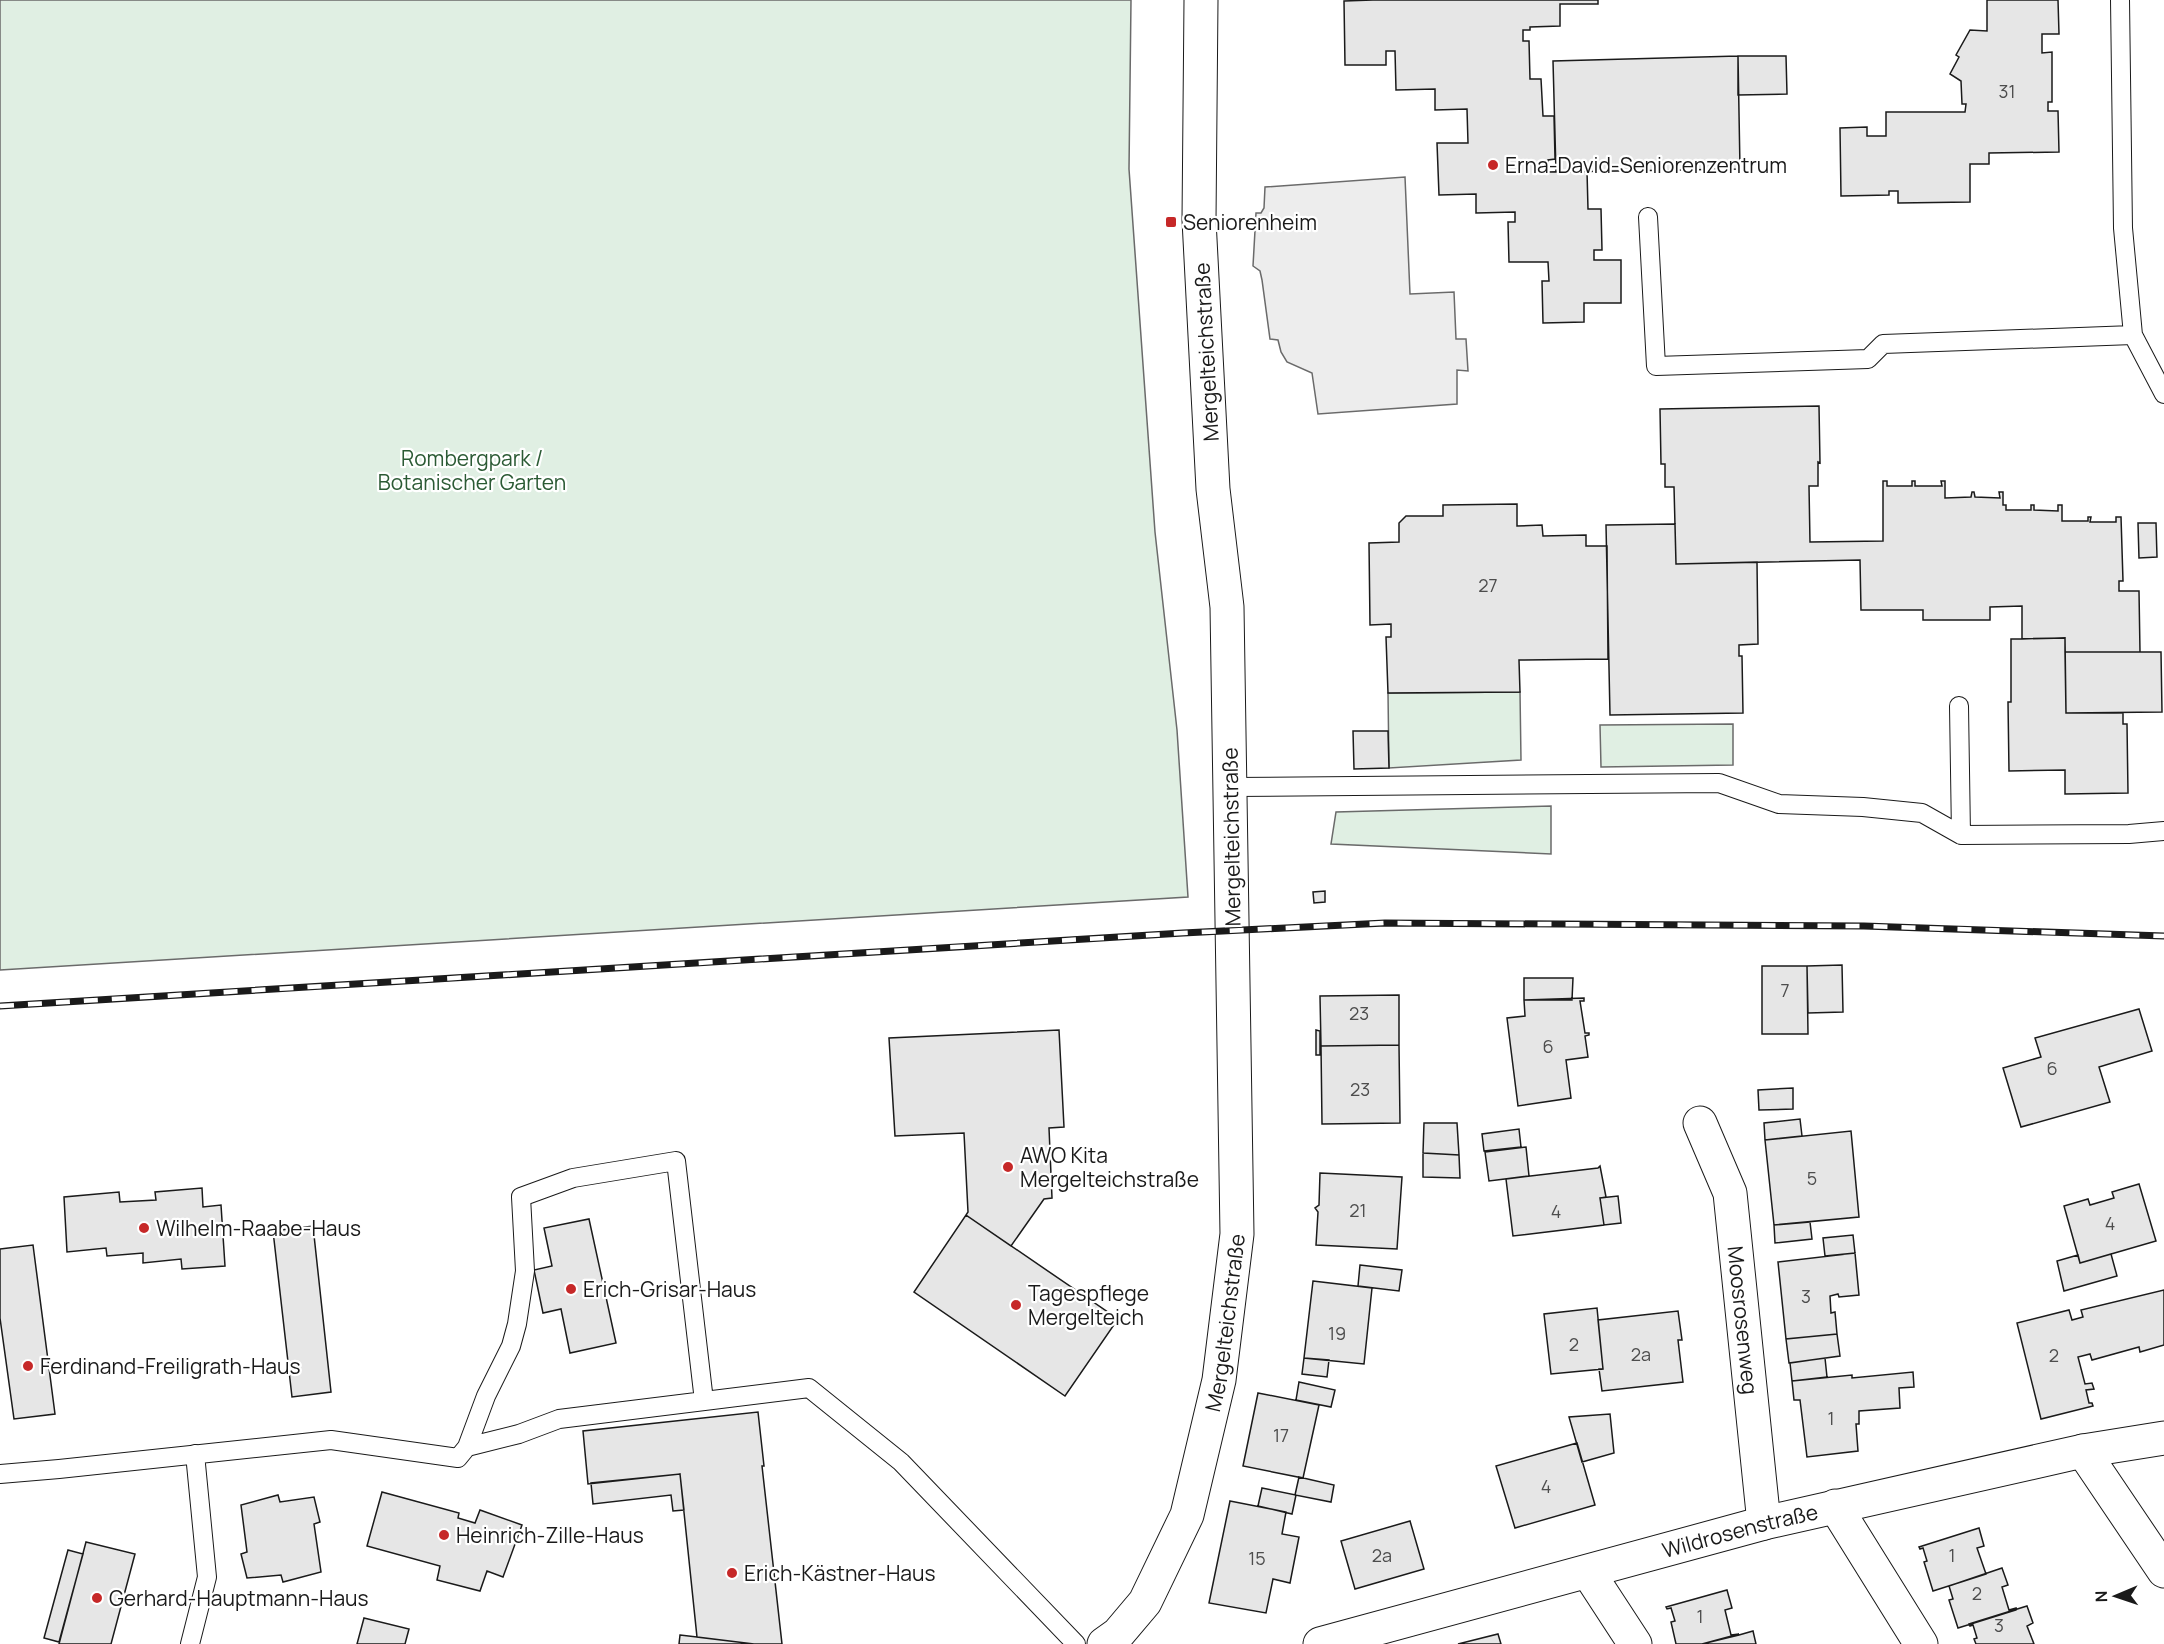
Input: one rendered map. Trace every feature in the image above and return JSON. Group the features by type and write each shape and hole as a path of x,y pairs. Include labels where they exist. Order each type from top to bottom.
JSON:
{"street":[{"name":"Mergelteichstraße","path":"1120,1641 1145,1602 1187,1515 1219,1380 1237,1234 1227,607 1213,489 1199,220 1201,0"},
{"name":"Moosrosenweg","path":"1700,1123 1730,1192 1764,1523"},
{"name":"Wildrosenstraße","path":"1338,1641 1764,1523 2083,1451 2164,1438"},
{"path":"2083,1451 2164,1571"},
{"path":"1835,1506 1921,1644"},
{"path":"1587,1572 1635,1644"}],"lane":[{"path":"2120,0 2123,228 2133,335 2164,394"},
{"path":"1648,217 1656,366 1868,359 1883,344 2133,335"},
{"path":"1959,706 1960,835"},
{"path":"1231,787 1719,783 1779,804 1863,807 1922,813 1960,835 2129,834 2164,831"},
{"path":"0,1474 58,1470 331,1440 458,1458 467,1447 486,1396 511,1346 517,1324 525,1270 521,1197 573,1178 676,1161 704,1401"},
{"path":"467,1447 519,1434 559,1419 809,1388 901,1462 1076,1644"},
{"path":"190,1644 207,1577 195,1454"}],"green space":[{"name":"Rombergpark / Botanischer Garten","path":"0,0 1131,0 1129,169 1155,532 1177,730 1188,897 0,970"},
{"path":"1520,692 1521,760 1389,768 1388,693"},
{"path":"1733,724 1733,765 1601,767 1600,725"},
{"path":"1551,806 1551,854 1331,844 1336,812"}],"shaded area":[{"path":"1405,177 1410,294 1454,292 1456,339 1466,339 1468,371 1457,370 1457,404 1318,414 1312,373 1287,362 1278,340 1270,339 1260,271 1253,266 1256,213 1261,213 1264,208 1265,187"}],"building":[{"name":"Erna-David-Seniorenzentrum","path":"1598,0 1598,4 1560,4 1560,26 1530,27 1530,30 1523,30 1523,41 1529,41 1530,79 1541,79 1543,116 1554,116 1555,159 1548,160 1548,172 1587,171 1588,209 1601,209 1602,250 1594,250 1594,260 1621,260 1621,303 1584,303 1584,322 1543,323 1542,281 1549,281 1548,262 1509,262 1508,222 1515,222 1515,212 1476,213 1476,194 1439,195 1437,143 1468,143 1467,109 1435,110 1435,89 1396,90 1395,51 1386,51 1386,65 1345,65 1344,1"},
{"path":"1987,0 2058,0 2059,34 2042,34 2042,53 2052,52 2052,102 2048,102 2048,111 2058,111 2059,152 1989,153 1989,164 1970,164 1970,202 1898,203 1898,191 1889,191 1889,195 1841,196 1840,128 1867,127 1867,136 1886,136 1886,112 1965,112 1966,104 1962,104 1961,81 1950,74 1959,57 1956,55 1970,30 1987,31"},
{"path":"1738,56 1786,56 1787,94 1738,95"},
{"path":"1738,56 1740,169 1556,172 1553,61"},
{"path":"1819,406 1820,463 1818,462 1818,486 1809,486 1810,542 1883,541 1883,481 1887,481 1887,486 1912,486 1912,481 1915,481 1915,486 1942,486 1941,481 1945,481 1945,498 1971,497 1974,492 1975,497 2000,498 1999,492 2003,492 2003,505 2006,505 2006,510 2031,510 2031,505 2034,505 2034,510 2058,511 2058,505 2062,505 2062,521 2088,521 2088,517 2091,517 2090,522 2116,522 2116,517 2121,517 2123,581 2119,581 2119,591 2139,591 2140,652 2065,652 2065,638 2022,639 2022,606 1990,607 1990,620 1923,620 1923,610 1861,610 1860,560 1676,564 1674,487 1665,487 1665,464 1661,464 1660,409"},
{"path":"1517,504 1517,526 1542,525 1543,536 1586,535 1586,546 1607,546 1608,659 1519,660 1520,692 1388,693 1386,637 1391,637 1391,624 1370,625 1369,543 1399,542 1399,523 1406,516 1443,516 1443,505"},
{"path":"2138,523 2156,523 2157,557 2139,558"},
{"path":"1675,524 1676,564 1757,562 1758,644 1739,645 1739,656 1742,656 1743,713 1610,715 1606,525"},
{"path":"2065,638 2066,713 2123,713 2123,724 2127,724 2128,793 2065,794 2065,770 2009,771 2008,702 2011,702 2011,639"},
{"path":"2065,652 2161,652 2162,712 2066,713"},
{"path":"1353,731 1388,731 1389,768 1354,769"},
{"path":"1325,891 1325,902 1314,903 1313,892"},
{"path":"1842,965 1843,1012 1808,1013 1807,966"},
{"path":"1762,966 1807,966 1808,1034 1762,1034"},
{"path":"1524,978 1573,978 1572,1000 1524,1000"},
{"path":"1399,995 1399,1045 1321,1046 1320,996"},
{"path":"1584,998 1584,1001 1580,1001 1585,1033 1589,1033 1585,1036 1588,1057 1566,1060 1571,1098 1518,1106 1507,1018 1525,1016 1524,1000"},
{"path":"2139,1009 2152,1051 2099,1067 2110,1102 2021,1127 2003,1068 2041,1057 2035,1038"},
{"name":"AWO Kita Mergelteichstraße","path":"1059,1030 1064,1127 1049,1128 1052,1198 1044,1199 1011,1246 966,1215 968,1212 964,1133 895,1136 889,1038"},
{"path":"1316,1030 1320,1031 1320,1055 1316,1055"},
{"path":"1399,1045 1400,1123 1322,1124 1321,1046"},
{"path":"1793,1088 1793,1109 1759,1110 1758,1090"},
{"path":"1800,1119 1802,1136 1765,1140 1764,1123"},
{"path":"1424,1123 1457,1123 1459,1155 1423,1153"},
{"path":"1519,1129 1521,1147 1484,1151 1482,1134"},
{"path":"1851,1131 1859,1217 1774,1225 1765,1140"},
{"path":"1526,1147 1529,1176 1489,1181 1485,1152"},
{"path":"1423,1153 1459,1155 1460,1178 1423,1177"},
{"path":"1600,1166 1606,1197 1600,1198 1604,1225 1513,1236 1506,1179"},
{"path":"1320,1173 1402,1177 1397,1249 1316,1245 1318,1212 1315,1208 1319,1205"},
{"path":"2139,1184 2156,1241 2080,1263 2064,1206 2088,1199 2090,1205 2114,1198 2112,1192"},
{"name":"Wilhelm-Raabe-Haus","path":"202,1188 203,1207 221,1205 225,1266 182,1269 181,1259 143,1263 143,1253 107,1256 106,1248 67,1252 64,1197 119,1192 120,1202 156,1200 155,1192"},
{"path":"1618,1196 1621,1223 1604,1225 1600,1198"},
{"name":"Tagespflege Mergelteich","path":"966,1215 1118,1319 1065,1396 914,1292"},
{"name":"Erich-Grisar-Haus","path":"589,1219 616,1343 570,1353 561,1309 543,1313 534,1270 552,1266 544,1228"},
{"path":"1810,1222 1812,1239 1775,1243 1774,1225"},
{"path":"313,1226 331,1392 292,1397 273,1231"},
{"path":"1853,1235 1855,1253 1825,1256 1823,1238"},
{"name":"Ferdinand-Freiligrath-Haus","path":"33,1245 55,1414 14,1419 0,1318 0,1249"},
{"path":"1855,1253 1859,1295 1830,1296 1831,1313 1835,1312 1837,1334 1786,1339 1778,1262"},
{"path":"2111,1254 2117,1276 2064,1291 2057,1261 2078,1255 2080,1263"},
{"path":"1360,1265 1402,1270 1399,1291 1358,1286"},
{"path":"1313,1281 1372,1288 1364,1364 1304,1358"},
{"path":"2164,1290 2164,1345 2140,1352 2139,1347 2092,1360 2090,1354 2078,1357 2085,1384 2092,1383 2094,1389 2086,1390 2089,1403 2093,1406 2041,1419 2017,1323 2069,1310 2072,1320 2083,1317 2081,1310"},
{"path":"1597,1308 1603,1369 1551,1374 1544,1314"},
{"path":"1678,1311 1682,1340 1678,1340 1683,1382 1602,1391 1599,1369 1603,1369 1598,1320"},
{"path":"1837,1334 1840,1356 1789,1363 1786,1339"},
{"path":"1304,1358 1329,1360 1327,1377 1302,1374"},
{"path":"1825,1358 1827,1377 1792,1381 1790,1363"},
{"path":"1913,1372 1914,1387 1899,1388 1900,1408 1859,1411 1859,1424 1856,1424 1858,1451 1807,1457 1800,1400 1794,1400 1792,1381"},
{"path":"1299,1382 1335,1390 1331,1407 1296,1400"},
{"path":"1258,1393 1319,1405 1303,1478 1243,1466"},
{"name":"Erich-Kästner-Haus","path":"758,1412 782,1644 754,1644 697,1637 680,1474 588,1484 583,1431"},
{"path":"1610,1414 1614,1453 1582,1462 1569,1417"},
{"path":"1577,1443 1595,1505 1515,1528 1496,1466"},
{"path":"680,1474 684,1510 673,1511 671,1495 593,1504 591,1483"},
{"path":"1299,1477 1334,1485 1331,1502 1295,1495"},
{"path":"1262,1488 1296,1495 1292,1514 1258,1506"},
{"name":"Heinrich-Zille-Haus","path":"382,1492 459,1513 458,1518 475,1523 480,1510 522,1525 503,1577 487,1571 480,1591 437,1580 440,1566 367,1546"},
{"path":"278,1495 280,1502 314,1497 320,1522 314,1524 321,1572 283,1582 281,1575 247,1578 241,1554 247,1552 241,1505"},
{"path":"1230,1501 1286,1512 1282,1534 1299,1537 1290,1583 1273,1579 1266,1613 1209,1603"},
{"path":"1410,1521 1424,1569 1355,1589 1341,1541"},
{"path":"1979,1528 1984,1546 1977,1548 1986,1574 1933,1591 1924,1562 1927,1561 1923,1548 1919,1547"},
{"name":"Gerhard-Hauptmann-Haus","path":"86,1542 135,1554 111,1644 59,1644"},
{"path":"68,1550 83,1554 59,1642 44,1638"},
{"path":"2002,1568 2008,1585 2002,1587 2009,1610 2016,1608 2016,1610 1958,1628 1949,1600 1953,1599 1949,1586"},
{"path":"1727,1590 1732,1608 1725,1610 1731,1635 1739,1634 1702,1644 1676,1644 1671,1622 1675,1621 1671,1608 1666,1607"},
{"path":"2027,1606 2033,1623 2027,1626 2034,1644 1976,1644 1974,1639 1977,1638 1973,1625 1969,1624"},
{"path":"364,1618 409,1629 405,1644 357,1644"},
{"path":"1753,1631 1756,1644 1702,1644 1739,1635"},
{"path":"1498,1634 1501,1644 1458,1644"},
{"path":"680,1635 697,1637 754,1644 679,1644"}],"railway":[{"path":"0,1006 1183,933 1385,923 1864,926 2164,936"}],"place":[{"name":"Erna-David-Seniorenzentrum","path":"1493,165"},
{"name":"Seniorenheim","path":"1171,222"},
{"name":"AWO Kita Mergelteichstraße","path":"1008,1167"},
{"name":"Wilhelm-Raabe-Haus","path":"144,1228"},
{"name":"Erich-Grisar-Haus","path":"571,1289"},
{"name":"Tagespflege Mergelteich","path":"1016,1305"},
{"name":"Ferdinand-Freiligrath-Haus","path":"28,1366"},
{"name":"Heinrich-Zille-Haus","path":"444,1535"},
{"name":"Erich-Kästner-Haus","path":"732,1573"},
{"name":"Gerhard-Hauptmann-Haus","path":"97,1598"}]}
